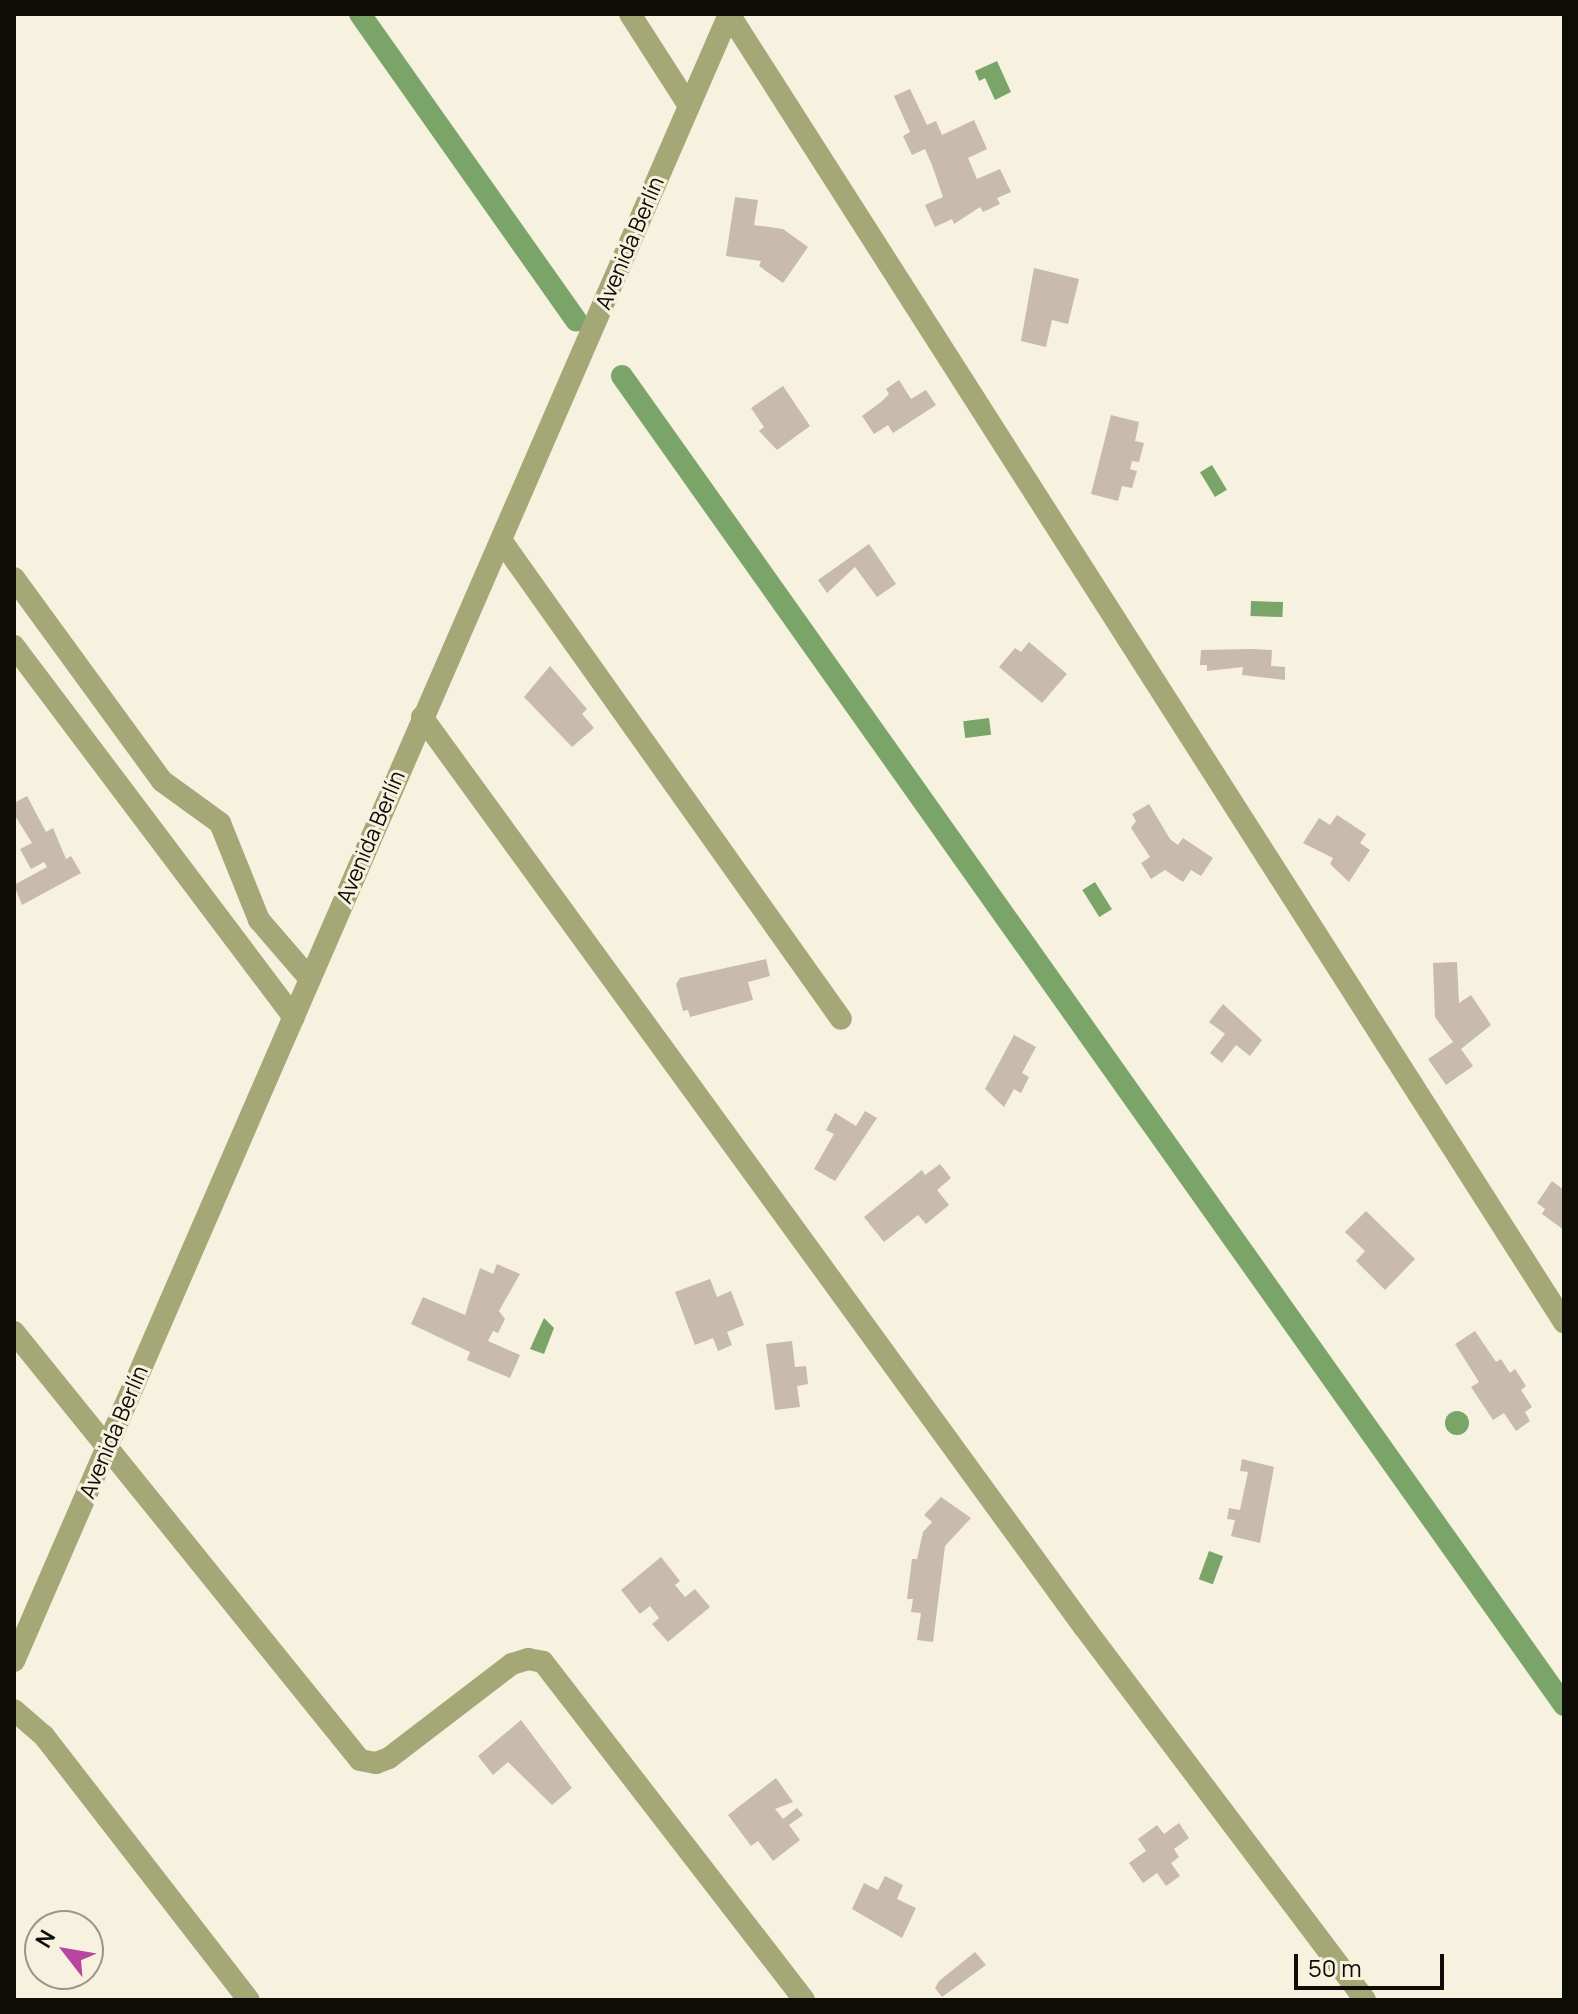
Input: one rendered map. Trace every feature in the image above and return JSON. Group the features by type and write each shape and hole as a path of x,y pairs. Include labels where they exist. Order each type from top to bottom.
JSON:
{"street":[{"path":"630,14 689,106"},
{"path":"729,14 1564,1322"},
{"name":"Avenida Berlín","path":"14,1661 729,14"},
{"path":"501,540 841,1019"},
{"path":"14,578 162,781 220,823 259,920 310,979"},
{"path":"14,646 294,1017"},
{"path":"422,717 1084,1627 1365,2000"},
{"path":"14,1332 360,1760 376,1763 389,1758 512,1664 528,1659 550,1667 804,2000"},
{"path":"14,1710 44,1736 249,2000"}],"shaded area":[{"path":"997,61 1011,92 995,100 985,78 979,81 975,71"},
{"path":"1212,465 1227,490 1215,497 1200,472"},
{"path":"1251,601 1283,602 1282,617 1250,616"},
{"path":"989,718 991,735 965,738 963,721"},
{"path":"1095,882 1112,909 1099,917 1082,890"},
{"path":"544,1318 554,1328 544,1354 530,1349"},
{"path":"1457,1411 1466,1414 1469,1423 1466,1432 1457,1435 1448,1432 1445,1423 1448,1414"},
{"path":"1209,1551 1223,1556 1213,1584 1199,1579"}],"building":[{"path":"910,89 927,125 936,121 942,135 974,120 987,149 968,158 977,179 1000,169 1011,192 997,198 1000,204 983,212 980,207 954,224 952,219 935,227 925,205 943,197 925,149 912,155 903,136 910,132 894,96"},
{"path":"735,197 758,200 754,225 783,229 808,247 783,283 759,266 761,261 726,256"},
{"path":"1034,268 1079,279 1068,324 1052,320 1046,347 1021,341"},
{"path":"899,380 911,399 926,390 936,405 893,433 888,425 874,434 862,416 881,402 889,394 886,389"},
{"path":"783,386 810,426 777,450 759,431 764,427 751,408"},
{"path":"1111,415 1139,422 1135,441 1144,443 1139,462 1132,461 1130,469 1137,471 1132,488 1122,486 1118,501 1091,494"},
{"path":"869,544 896,584 877,597 855,567 827,593 818,580"},
{"path":"1029,642 1067,674 1042,703 999,667 1015,648 1021,652"},
{"path":"1201,650 1272,650 1271,666 1285,667 1285,680 1242,675 1243,667 1207,671 1207,665 1200,665"},
{"path":"550,666 587,709 582,714 594,728 572,747 524,697"},
{"path":"27,796 46,832 53,828 66,859 71,856 81,873 22,905 14,885 47,867 44,862 31,869 20,849 32,843 14,814 14,803"},
{"path":"1149,804 1170,839 1178,845 1183,838 1213,858 1201,876 1191,870 1183,882 1165,870 1151,879 1141,863 1150,857 1131,828 1136,821 1132,814"},
{"path":"1337,815 1366,834 1360,843 1370,850 1349,882 1330,864 1333,858 1303,843 1319,818 1330,825"},
{"path":"766,959 770,976 748,982 753,1000 690,1017 688,1010 683,1011 676,984 680,978"},
{"path":"1457,962 1459,1003 1471,995 1491,1025 1461,1049 1473,1066 1446,1085 1428,1059 1453,1042 1435,1017 1433,963"},
{"path":"1223,1004 1262,1040 1250,1056 1236,1045 1222,1063 1210,1053 1225,1034 1209,1022"},
{"path":"1014,1035 1036,1047 1022,1073 1029,1077 1021,1093 1014,1089 1004,1107 985,1089"},
{"path":"865,1111 877,1118 835,1181 814,1169 834,1134 826,1130 835,1113 856,1126"},
{"path":"940,1164 951,1178 937,1190 949,1205 926,1224 918,1215 884,1242 864,1217 922,1170 925,1175"},
{"path":"1552,1181 1564,1190 1564,1230 1542,1214 1545,1209 1537,1203"},
{"path":"1366,1211 1415,1259 1385,1290 1356,1261 1365,1251 1345,1232"},
{"path":"497,1264 520,1274 499,1311 505,1319 498,1333 493,1331 488,1341 520,1355 510,1378 467,1360 470,1352 411,1324 423,1297 465,1315 480,1268 493,1274"},
{"path":"710,1279 717,1297 731,1291 744,1325 727,1332 732,1345 718,1351 713,1338 695,1345 675,1292"},
{"path":"1475,1331 1496,1362 1501,1359 1510,1373 1515,1369 1526,1386 1521,1390 1532,1407 1525,1412 1530,1421 1516,1431 1504,1413 1493,1420 1471,1387 1479,1382 1455,1344"},
{"path":"792,1341 795,1367 806,1366 808,1384 797,1386 800,1407 775,1410 766,1344"},
{"path":"1242,1459 1274,1467 1260,1543 1231,1536 1235,1520 1227,1519 1229,1508 1240,1510 1248,1472 1240,1471"},
{"path":"941,1497 971,1518 945,1546 933,1642 917,1640 921,1613 911,1612 913,1599 907,1599 912,1559 917,1559 923,1532 932,1522 924,1515"},
{"path":"661,1557 680,1581 675,1585 685,1597 695,1589 710,1607 668,1642 652,1624 659,1618 650,1606 640,1614 621,1590"},
{"path":"521,1720 572,1788 552,1805 508,1762 493,1775 478,1756"},
{"path":"776,1778 793,1802 775,1809 783,1819 797,1808 803,1815 789,1825 800,1840 773,1861 758,1841 751,1846 728,1815"},
{"path":"1179,1823 1189,1838 1174,1849 1179,1857 1171,1863 1180,1876 1166,1886 1157,1873 1143,1883 1129,1863 1146,1851 1138,1839 1157,1825 1164,1834"},
{"path":"885,1876 903,1885 897,1899 916,1908 902,1938 852,1909 864,1883 878,1890"},
{"path":"975,1952 986,1965 942,1997 935,1988 939,1981"}],"waterway":[{"path":"360,14 576,320"},
{"path":"622,376 1564,1705"}]}
